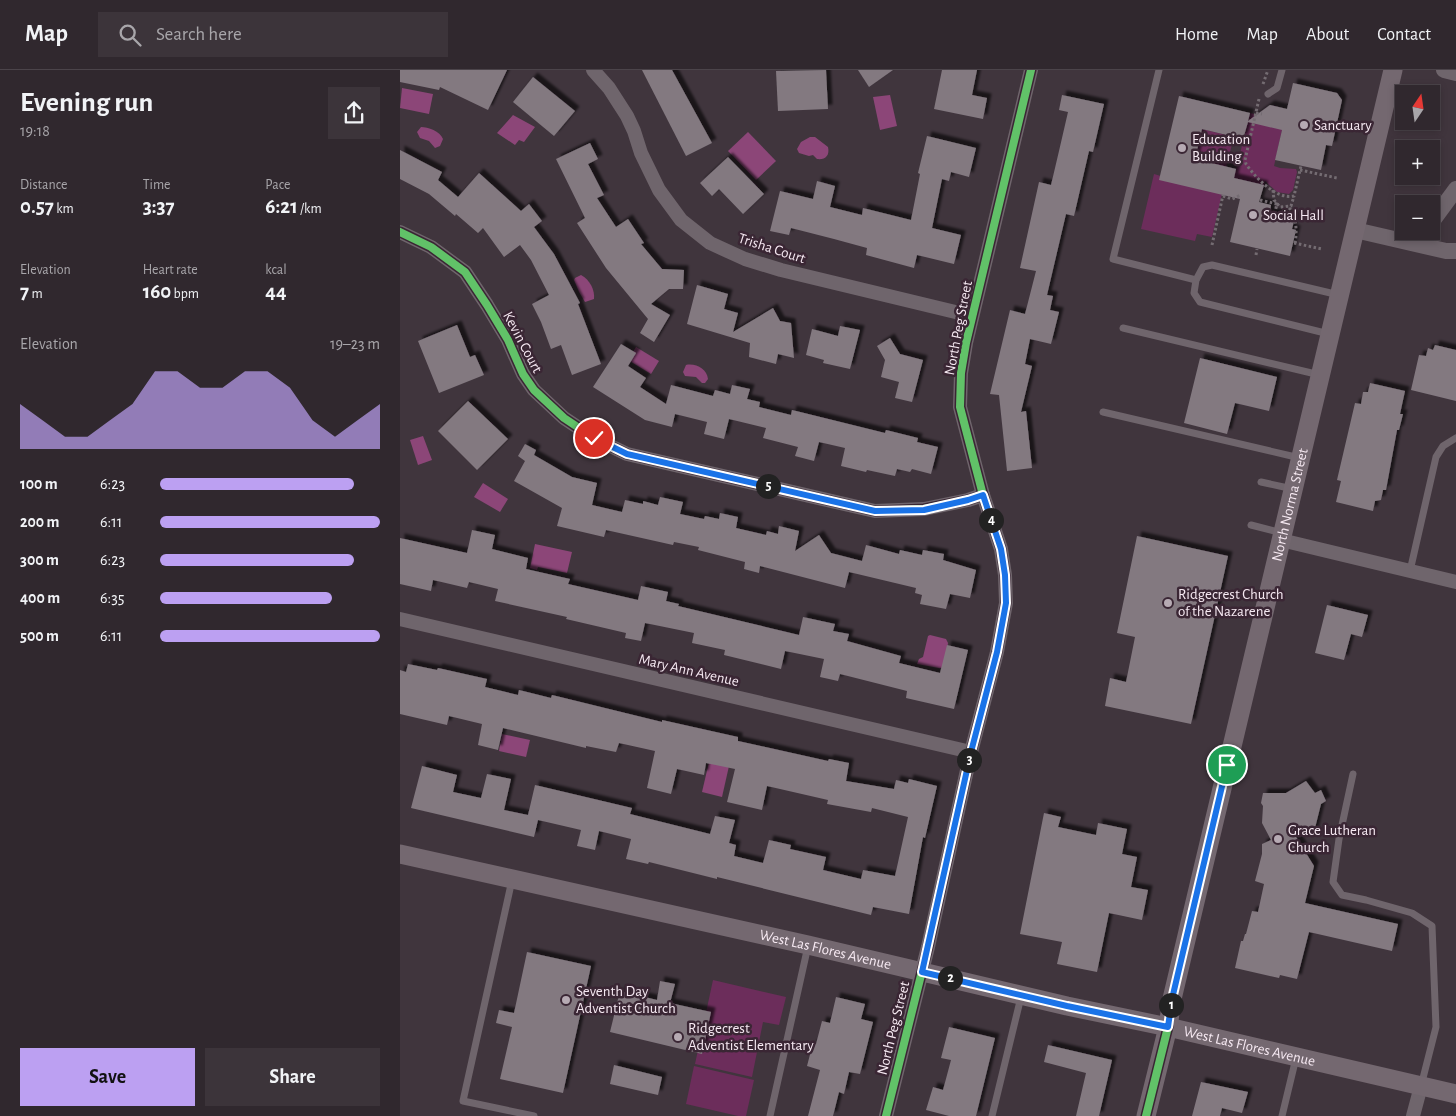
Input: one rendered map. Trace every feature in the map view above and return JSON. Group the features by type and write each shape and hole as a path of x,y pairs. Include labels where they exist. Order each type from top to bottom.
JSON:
{"main road":[{"name":"North Norma Street","path":"1146,1116 1168,1027 1174,990 1393,70"},
{"name":"West Las Flores Avenue","path":"400,854 808,945 1456,1094"}],"street":[{"name":"Trisha Court","path":"593,70 608,88 626,116 659,190 681,220 710,243 744,259 781,270 972,316"},
{"name":"North Peg Street","path":"886,1116 922,972 971,752 997,652 1006,603 1005,575 1001,549 983,495 960,407 962,373 972,316 1031,70"},
{"path":"1444,70 1456,73"},
{"path":"1440,211 1456,189"},
{"path":"1355,230 1395,235"},
{"name":"Kevin Court","path":"400,232 431,247 465,272 508,340 523,374 534,390 564,418 594,438 627,454 875,511 924,510 983,495"},
{"path":"1426,240 1456,251"},
{"path":"1282,537 1456,582"},
{"name":"Mary Ann Avenue","path":"400,619 971,752"},
{"path":"1413,1116 1421,1086"}],"lane":[{"path":"1159,70 1113,260 1196,280"},
{"path":"1268,94 1277,88 1282,70"},
{"path":"1330,334 1200,302 1194,293 1196,280 1203,267 1212,265 1340,295"},
{"path":"1123,328 1320,375"},
{"path":"1103,412 1300,458"},
{"path":"1410,571 1436,457 1443,446 1456,438"},
{"path":"1261,482 1293,490"},
{"path":"1251,525 1282,537"},
{"path":"1353,774 1341,830 1333,882 1342,896 1366,900 1412,913 1432,926 1436,1027 1421,1086"},
{"path":"512,880 463,1101 534,1116"},
{"path":"770,1116 808,945"},
{"path":"992,1116 1022,995"},
{"path":"1282,1116 1296,1057"}],"path":[{"path":"1266,75 1268,70"},
{"path":"1262,114 1256,112 1245,160 1246,164 1272,190 1282,196 1294,196"},
{"path":"1244,136 1250,137"},
{"path":"1260,200 1277,204 1280,207 1288,207 1292,204 1301,168 1337,178"},
{"path":"1268,219 1272,222 1277,204 1272,190"},
{"path":"1212,245 1223,195 1232,199 1241,195"},
{"path":"1288,207 1294,213 1298,233 1294,243 1322,249"},
{"path":"1256,255 1257,249"}],"shaded area":[{"path":"402,88 433,94 429,114 400,108"},
{"path":"890,95 897,126 880,130 873,97"},
{"path":"1250,113 1262,116 1282,130 1274,166 1296,169 1293,190 1289,194 1277,192 1265,181 1264,185 1234,178"},
{"path":"513,115 535,127 524,142 519,140 515,145 497,133"},
{"path":"421,127 437,132 441,136 443,139 440,146 435,148 429,141 420,138 417,132"},
{"path":"1202,129 1234,137 1226,167 1195,159"},
{"path":"748,132 776,161 756,180 728,151"},
{"path":"810,137 815,137 828,147 826,157 817,159 813,155 809,156 799,153 797,149 801,142"},
{"path":"1154,174 1222,194 1212,237 1197,234 1195,241 1141,229"},
{"path":"581,275 589,282 594,292 594,299 585,302 574,280"},
{"path":"636,347 659,361 651,374 628,360"},
{"path":"686,365 694,365 706,372 708,379 705,383 702,383 696,377 685,376 683,372"},
{"path":"423,436 432,460 418,465 410,440"},
{"path":"483,483 508,499 500,512 474,497"},
{"path":"535,544 572,552 567,573 538,567 537,570 530,568"},
{"path":"928,636 946,639 948,643 944,669 917,664 919,659 923,657"},
{"path":"502,734 530,740 526,757 499,751"},
{"path":"709,762 729,766 722,797 702,792"},
{"path":"713,980 786,997 779,1025 763,1022 752,1077 695,1064"},
{"path":"694,1066 754,1080 746,1116 738,1116 686,1104"}],"building":[{"path":"400,70 507,70 488,110 440,87 439,90 400,82"},
{"path":"642,70 672,70 712,143 686,156"},
{"path":"826,70 828,109 778,111 776,71"},
{"path":"858,70 893,70 869,87"},
{"path":"942,70 977,70 972,95 987,98 983,119 934,109"},
{"path":"533,77 575,111 554,136 513,102"},
{"path":"1293,83 1337,93 1342,100 1332,146 1326,145 1321,170 1275,160 1282,130 1248,122 1243,139 1202,129 1195,159 1236,169 1234,178 1264,185 1259,202 1271,205 1270,212 1295,217 1292,229 1296,230 1290,256 1230,242 1240,199 1159,180 1179,96 1250,113 1248,121 1270,105 1287,109"},
{"path":"1062,95 1104,104 1093,152 1089,151 1074,216 1066,214 1047,295 1053,296 1050,310 1059,312 1051,344 1030,339 1025,364 1032,366 1021,412 1026,411 1032,468 1007,471 999,395 990,394 1010,310 1025,314 1036,271 1020,268 1039,182 1051,185 1068,112 1059,110"},
{"path":"927,136 976,148 969,177 951,172 949,181 942,179 932,228 961,235 954,264 917,255 914,268 866,255 867,248 834,239 791,228 789,235 770,231 780,191 813,199 817,181 835,186 830,207 862,215 863,208 911,220 920,174 918,173"},
{"path":"590,143 598,159 588,164 604,195 597,198 616,227 628,219 644,243 641,244 662,269 684,270 683,289 669,289 651,304 670,315 654,342 640,333 648,319 606,268 577,223 585,218 556,159"},
{"path":"400,150 442,172 438,180 458,197 479,173 521,211 529,204 542,221 534,227 554,254 580,303 578,304 601,364 572,375 561,345 551,349 532,304 549,295 531,260 520,245 504,257 483,228 478,233 429,194 400,179"},
{"path":"728,157 764,194 743,214 719,189 712,196 700,183"},
{"path":"697,285 728,294 724,309 738,313 733,332 773,308 780,321 791,323 794,358 778,354 776,364 749,357 750,343 687,324"},
{"path":"457,325 470,357 475,355 484,375 439,393 418,341"},
{"path":"840,326 860,330 850,369 823,363 824,360 806,355 812,329 838,336"},
{"path":"890,338 900,354 923,360 912,402 895,398 899,382 881,377 885,360 877,346"},
{"path":"621,344 636,353 628,366 646,378 640,387 666,404 671,385 713,396 715,390 730,394 732,385 750,389 747,399 760,402 759,407 791,415 792,410 885,433 886,430 918,438 917,442 938,447 931,474 912,469 910,472 897,469 895,476 841,466 845,448 819,442 814,461 795,456 798,447 763,438 766,428 729,419 724,439 704,434 707,422 675,414 672,427 645,420 593,387"},
{"path":"1435,345 1456,350 1456,401 1411,390 1419,355 1426,356 1428,348 1433,350"},
{"path":"1200,358 1277,377 1269,411 1235,403 1227,434 1184,423"},
{"path":"1370,383 1405,391 1400,414 1403,414 1399,430 1397,430 1386,490 1383,490 1381,500 1375,501 1373,511 1336,502 1341,481 1337,480 1355,403 1361,404 1363,392 1368,392"},
{"path":"468,401 508,439 477,470 438,431"},
{"path":"525,444 536,450 534,455 572,477 597,483 592,505 622,512 625,500 643,504 643,501 658,505 660,497 683,502 680,514 704,519 705,516 719,519 720,513 738,517 736,528 766,535 767,531 778,534 779,526 799,531 795,551 819,535 831,553 862,561 866,545 899,554 900,550 922,555 923,550 944,554 943,560 976,570 970,598 950,594 946,609 920,604 922,595 915,593 916,588 849,572 845,588 760,566 759,573 744,569 745,562 698,550 699,547 674,542 673,545 606,530 604,537 557,526 562,508 514,481 525,461 518,456"},
{"path":"472,530 495,535 492,549 528,558 526,569 570,579 568,584 638,600 641,586 668,592 666,601 679,604 678,606 799,635 803,617 835,624 833,631 849,634 847,641 901,656 899,663 940,673 947,645 968,650 954,709 906,698 907,691 840,674 838,681 820,677 824,659 785,651 781,669 724,655 725,650 692,643 694,633 645,623 641,641 625,638 626,633 566,619 567,617 495,601 498,589 469,582 467,588 433,580 431,591 400,584 400,538 467,553"},
{"path":"1137,536 1228,556 1191,724 1105,706 1110,678 1126,682 1135,637 1117,633"},
{"path":"1327,605 1368,615 1362,637 1351,634 1344,660 1315,653"},
{"path":"408,664 437,670 438,668 487,679 485,687 518,695 519,690 551,698 552,695 662,722 662,720 738,737 738,741 828,761 829,759 849,763 846,781 894,789 896,780 908,783 909,779 937,786 925,838 923,837 909,914 873,907 871,915 717,877 717,879 649,862 648,864 626,859 631,839 599,831 595,850 577,846 581,830 538,820 534,837 411,808 422,766 457,775 453,792 481,798 487,774 511,779 504,810 528,815 535,785 632,808 630,814 710,834 715,816 735,820 729,843 736,845 734,856 763,863 769,840 791,845 790,849 826,857 823,870 861,879 863,870 895,876 908,817 872,808 871,812 827,804 828,800 767,786 762,810 727,802 735,769 706,763 704,775 677,769 671,794 647,788 655,751 619,743 616,752 586,746 586,748 503,728 498,750 478,745 482,724 449,716 447,725 400,714 400,670 406,672"},
{"path":"1306,781 1315,793 1321,790 1326,801 1321,804 1313,836 1293,832 1314,866 1305,903 1398,924 1392,951 1309,932 1297,979 1280,975 1279,978 1235,968 1241,941 1243,941 1246,934 1252,911 1258,912 1264,884 1255,881 1262,854 1262,844 1271,840 1262,823 1263,806 1261,803 1263,793 1286,793"},
{"path":"1044,813 1061,817 1058,827 1096,835 1098,823 1127,829 1122,854 1137,857 1131,887 1148,890 1142,920 1109,913 1097,972 1057,964 1062,942 1020,934"},
{"path":"527,952 591,966 563,1093 500,1079 512,1027 496,1023 499,1010 514,1013"},
{"name":"Ridgecrest Adventist Elementary","path":"660,981 675,984 670,1003 711,1012 702,1054 610,1032 620,991 657,1000"},
{"path":"836,997 865,1004 861,1019 873,1022 860,1074 849,1072 844,1094 839,1092 833,1116 808,1116 820,1070 807,1066 813,1043 816,1044 822,1021 830,1023"},
{"path":"949,1027 995,1038 976,1116 949,1116 926,1110 933,1087 943,1090 951,1060 941,1058"},
{"path":"1048,1045 1112,1060 1099,1116 1076,1116 1086,1073 1044,1062"},
{"path":"614,1065 662,1077 658,1095 610,1084"},
{"path":"1201,1082 1248,1092 1242,1113 1222,1108 1220,1116 1192,1116"}],"cycle path":[{"path":"886,1116 928,947 971,752 997,652 1006,603 1005,575 1001,549 983,495 960,407 961,373 966,343 1031,70"},
{"path":"400,232 431,247 465,272 508,340 523,374 534,390 564,418 594,438 627,454 875,511 924,509 983,495"},
{"path":"1146,1116 1168,1027"}],"place":[{"name":"Sanctuary","path":"1304,125"},
{"name":"Education Building","path":"1182,148"},
{"name":"Social Hall","path":"1253,215"},
{"name":"Ridgecrest Church of the Nazarene","path":"1168,603"},
{"name":"Grace Lutheran Church","path":"1278,839"},
{"name":"Seventh Day Adventist Church","path":"566,1000"},
{"name":"Ridgecrest Adventist Elementary","path":"678,1037"}],"route":[{"path":"594,438 627,454 875,511 924,510 983,495 1001,549 1005,575 1006,603 997,652 971,752 922,972 1067,1006 1168,1027 1172,999 1227,765"}]}
